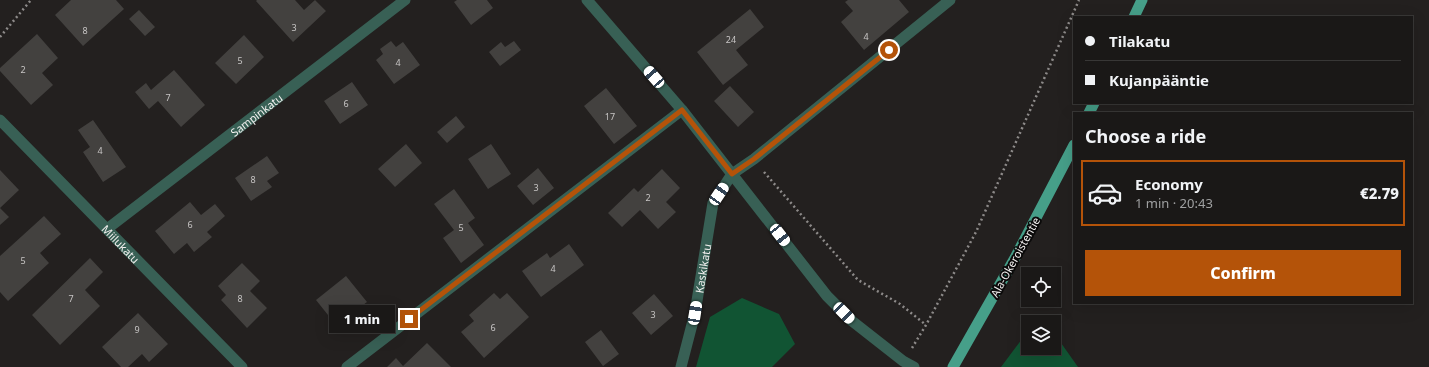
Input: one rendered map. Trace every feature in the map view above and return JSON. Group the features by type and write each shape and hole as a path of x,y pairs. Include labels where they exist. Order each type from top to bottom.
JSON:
{"main road":[{"path":"1134,16 1142,0"},
{"name":"Ala-Okeroistentie","path":"953,367 1015,258 1073,147"}],"street":[{"name":"Sampinkatu","path":"107,229 405,0"},
{"path":"588,0 682,110 828,296 852,321 903,361 914,367"},
{"path":"732,174 754,159 950,0"},
{"path":"347,367 682,110"},
{"name":"Miilukatu","path":"0,120 242,367"},
{"name":"Kaskikatu","path":"681,367 695,313 713,203 732,174"}],"path":[{"path":"0,37 31,0"},
{"path":"926,325 976,232 1079,0"}],"green space":[{"path":"742,298 779,314 795,344 772,367 696,367 710,317"},
{"path":"1021,340 1021,355 1061,355 1061,343 1078,367 1001,367"}],"building":[{"path":"71,0 116,0 124,9 83,46 55,15"},
{"path":"295,0 304,10 315,0 326,11 293,42 256,1"},
{"path":"457,0 487,0 493,8 471,25 454,2"},
{"path":"848,0 899,0 909,12 864,50 841,22 853,11 845,2"},
{"path":"750,9 764,27 736,50 748,65 723,85 697,52"},
{"path":"139,10 155,27 145,36 129,19"},
{"path":"37,34 58,58 42,73 53,85 31,105 0,71 0,68"},
{"path":"244,35 264,57 236,84 215,63"},
{"path":"391,41 396,47 403,42 420,65 394,84 376,60 383,54 380,49"},
{"path":"514,41 521,50 500,66 489,52 501,42 505,47"},
{"path":"174,70 205,105 181,127 158,101 149,109 135,92 146,83 151,90"},
{"path":"352,82 368,105 340,124 324,101"},
{"path":"730,86 754,112 738,127 714,101"},
{"path":"606,88 637,126 614,144 584,106"},
{"path":"456,116 465,127 447,143 437,132"},
{"path":"93,120 126,167 103,182 83,152 90,147 78,130"},
{"path":"406,144 422,163 395,187 378,169"},
{"path":"491,144 511,174 488,189 468,159"},
{"path":"267,156 279,173 267,181 272,187 251,201 235,178"},
{"path":"538,168 554,188 533,205 517,186"},
{"path":"662,169 680,188 666,202 676,212 658,229 640,210 622,227 608,213 634,188 638,192"},
{"path":"0,170 19,190 0,208"},
{"path":"454,189 475,218 468,223 484,245 461,263 443,238 454,230 434,204"},
{"path":"190,202 201,215 215,204 225,216 207,232 212,237 194,252 187,243 174,254 155,231"},
{"path":"0,208 9,217 0,225"},
{"path":"44,216 61,234 40,253 49,263 8,301 0,292 0,256"},
{"path":"569,244 584,265 541,297 522,271 547,253 550,258"},
{"path":"90,258 103,272 85,290 100,306 60,345 32,315"},
{"path":"242,263 260,281 250,291 267,308 247,328 221,300 226,295 218,286"},
{"path":"346,276 367,302 336,325 316,300"},
{"path":"494,293 500,299 507,293 529,317 484,358 461,332 474,321 469,315"},
{"path":"654,294 673,316 651,335 632,313"},
{"path":"138,313 168,344 149,362 142,354 128,367 121,367 102,347"},
{"path":"601,330 619,354 603,366 585,342"},
{"path":"427,343 451,367 387,367 396,358 403,366"}],"route":[{"path":"409,319 682,110 732,174 754,159 889,50"}]}
